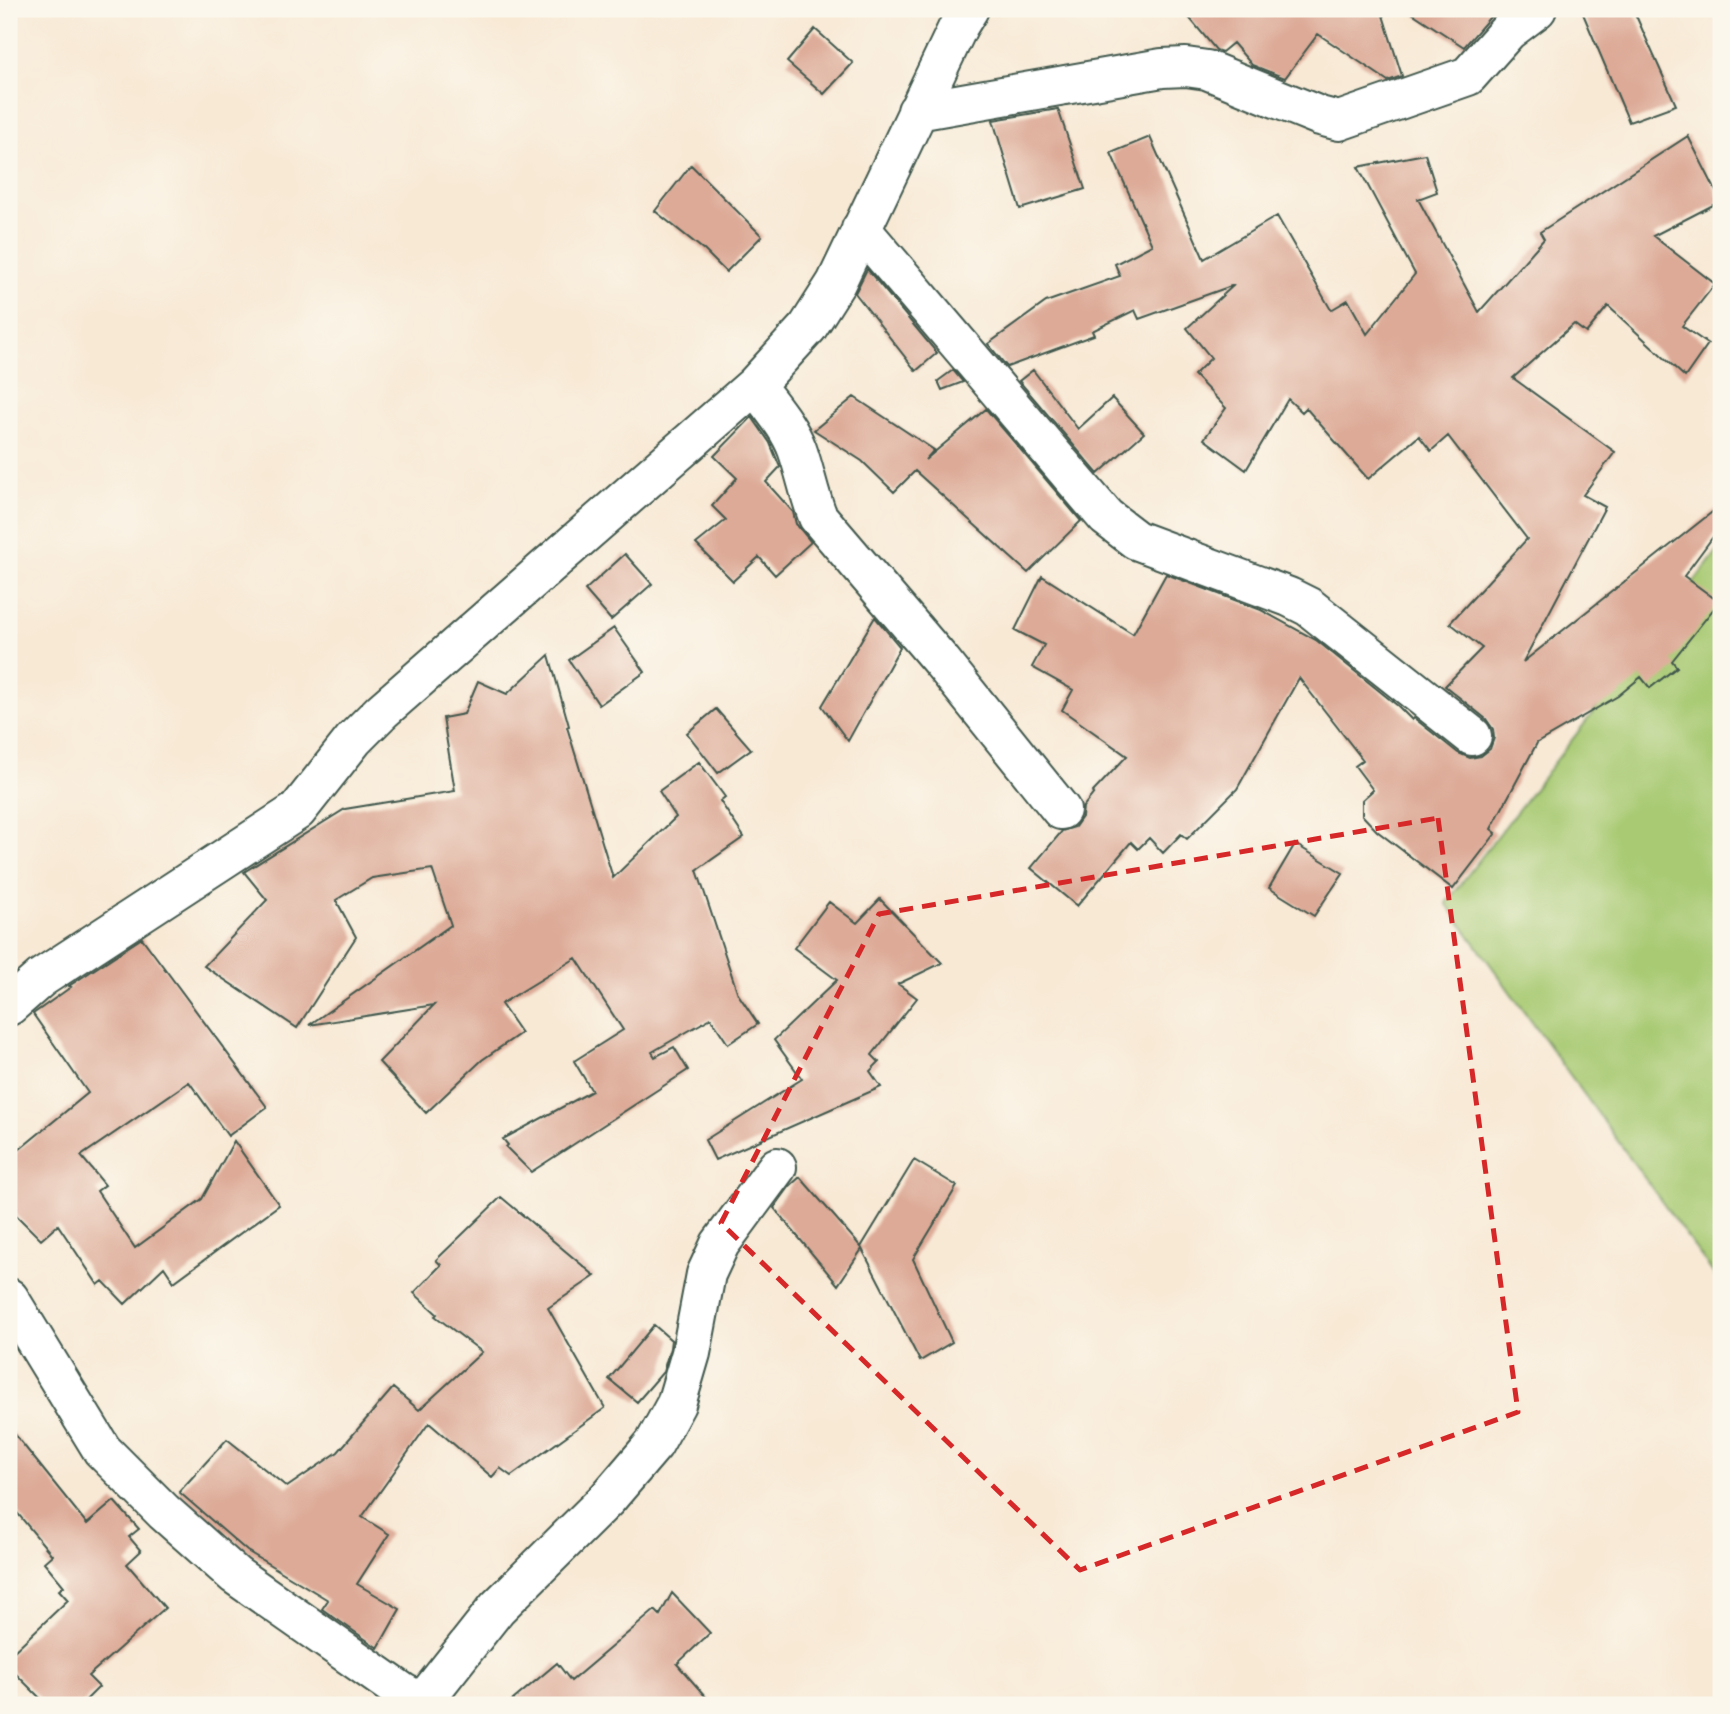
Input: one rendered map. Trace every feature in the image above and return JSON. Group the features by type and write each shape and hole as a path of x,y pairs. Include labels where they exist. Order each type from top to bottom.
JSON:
{"street":[{"path":"9,1006 41,978 298,811 354,739 382,711 755,385 808,327 836,283 917,111 969,9"},
{"path":"917,111 1162,68 1186,67 1207,70 1320,116 1339,121 1468,76 1508,31 1537,9"},
{"path":"861,229 1097,506 1122,530 1154,547 1289,597 1309,607 1472,736"},
{"path":"755,385 792,438 818,517 942,662 1061,810"},
{"path":"9,1014 41,978"},
{"path":"9,1298 102,1450 164,1512 236,1575 402,1692 424,1704 497,1608 607,1499 654,1444 676,1404 691,1353 706,1274 720,1244 777,1167"}],"highlighted area":[{"path":"1438,818 1518,1412 1080,1570 721,1223 879,914"}],"green space":[{"path":"1721,547 1721,1284 1446,903"}],"building":[{"path":"1182,9 1381,9 1402,76 1388,81 1318,34 1285,78 1252,65 1233,43 1222,52 1216,50"},
{"path":"1406,9 1497,9 1464,47"},
{"path":"1581,9 1633,9 1676,105 1629,122"},
{"path":"815,29 853,63 824,94 787,62"},
{"path":"1058,109 1085,189 1020,209 993,120"},
{"path":"1688,136 1721,201 1653,236 1715,284 1682,326 1708,344 1685,377 1608,306 1586,333 1574,324 1513,378 1615,452 1583,495 1605,507 1523,662 1721,505 1721,526 1684,576 1719,602 1672,661 1677,667 1650,688 1641,677 1618,696 1537,743 1491,829 1496,833 1453,889 1377,831 1362,815 1362,800 1373,790 1355,766 1363,760 1299,678 1237,789 1187,839 1181,834 1163,853 1149,838 1138,849 1131,842 1077,906 1031,868 1062,831 1075,827 1093,792 1127,756 1062,710 1073,690 1032,667 1044,645 1015,630 1042,576 1133,634 1166,574 1261,610 1316,640 1412,720 1414,718 1458,753 1470,758 1481,756 1490,749 1494,738 1493,729 1486,719 1445,686 1482,648 1450,623 1527,539 1448,436 1431,451 1419,436 1368,479 1306,408 1302,412 1288,399 1246,470 1204,439 1226,408 1194,375 1211,358 1187,328 1234,285 1139,319 1135,310 1092,331 1094,335 1007,367 988,344 1046,302 1120,276 1115,264 1152,245 1111,153 1150,137 1204,259 1277,216 1331,310 1348,300 1367,334 1415,274 1358,167 1425,154 1437,192 1418,199 1479,312 1544,239 1540,232"},
{"path":"691,165 762,236 726,272 704,250 655,211"},
{"path":"867,269 937,353 916,371 855,293"},
{"path":"953,370 963,382 942,390 938,381"},
{"path":"1033,370 1078,429 1112,398 1144,433 1098,474 1019,381"},
{"path":"854,397 934,450 925,460 986,409 1081,521 1028,573 915,471 894,492 862,461 814,430"},
{"path":"752,417 770,443 780,467 766,482 793,512 796,524 811,542 775,575 759,557 733,581 696,544 726,520 712,506 737,478 714,456"},
{"path":"625,554 652,584 611,620 585,590"},
{"path":"875,617 900,647 848,741 822,706"},
{"path":"614,628 645,672 599,705 569,660"},
{"path":"549,655 569,726 567,727 613,878 676,817 659,791 699,762 725,797 720,801 744,837 697,870 738,994 758,1024 728,1044 711,1018 652,1052 655,1057 674,1047 688,1070 531,1172 506,1147 508,1145 503,1139 592,1091 574,1061 623,1030 576,958 501,1004 521,1033 482,1060 426,1113 379,1062 434,1005 309,1025 451,925 432,869 372,878 336,900 356,937 297,1028 204,966 267,900 244,872 345,809 455,791 443,718 464,714 478,681 507,694"},
{"path":"716,709 751,749 718,773 687,733"},
{"path":"1295,844 1343,873 1314,916 1269,888"},
{"path":"880,899 942,963 898,984 917,998 872,1055 879,1062 870,1071 881,1087 715,1160 705,1140 802,1079 774,1040 837,980 794,948 829,902 857,923"},
{"path":"142,938 267,1107 228,1136 189,1082 81,1156 105,1185 97,1191 135,1248 202,1199 234,1141 279,1205 174,1282 164,1267 125,1304 103,1281 98,1285 58,1225 41,1240 9,1208 9,1158 88,1093 33,1014 71,987 69,986"},
{"path":"914,1160 957,1186 913,1259 952,1342 920,1361 862,1249 838,1285 774,1208 800,1177 861,1247"},
{"path":"501,1197 595,1276 548,1308 605,1408 511,1476 500,1468 492,1477 429,1423 362,1517 389,1534 357,1584 400,1609 378,1648 322,1609 328,1600 247,1551 179,1492 227,1439 287,1487 338,1452 393,1388 419,1410 482,1352 435,1316 437,1314 414,1293 441,1265 436,1260"},
{"path":"654,1325 671,1340 670,1348 663,1372 637,1402 609,1379"},
{"path":"9,1427 87,1524 114,1501 139,1529 129,1537 141,1551 127,1564 165,1608 88,1676 99,1687 81,1705 47,1705 9,1667 9,1656 68,1600 59,1590 64,1586 44,1562 52,1555 9,1503"},
{"path":"672,1593 710,1633 677,1664 713,1705 507,1705 557,1663 571,1681 655,1610 660,1615"}]}
